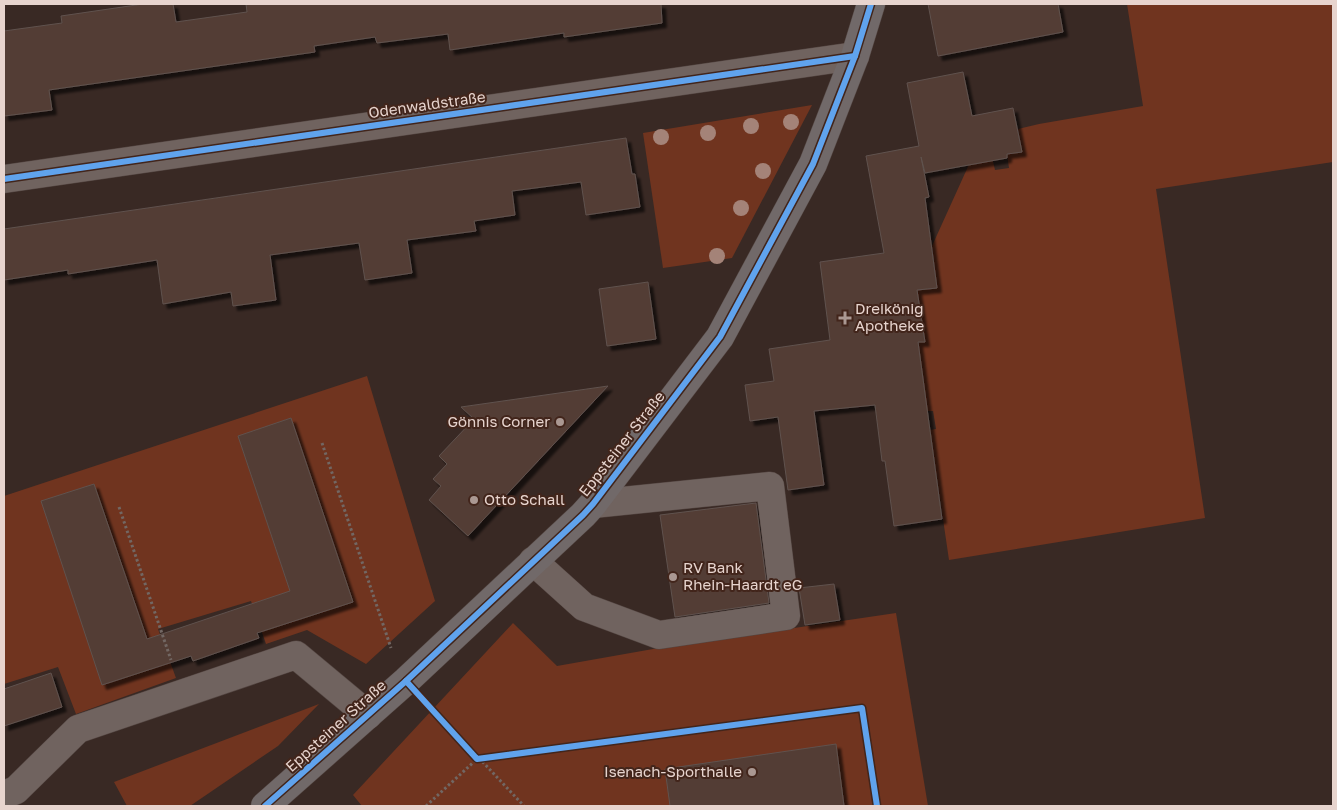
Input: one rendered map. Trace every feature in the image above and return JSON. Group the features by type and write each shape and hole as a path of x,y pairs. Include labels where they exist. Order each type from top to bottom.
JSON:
{"main road":[{"name":"Eppsteiner Straße","path":"265,806 406,681 593,504 720,337 813,164 855,56 871,4"}],"street":[{"name":"Odenwaldstraße","path":"4,179 855,56"},
{"path":"534,561 584,607 659,635 786,616 770,486 593,504"},
{"path":"4,795 16,790 78,729 296,655 368,715"}],"path":[{"path":"322,443 394,659 388,664 406,681"},
{"path":"119,507 183,694"},
{"path":"426,806 478,758 524,806"}],"shaded area":[{"path":"1127,4 1333,4 1333,162 1156,189 1205,518 949,560 930,430 936,429 933,411 927,411 917,343 925,341 917,290 937,288 932,246 971,160 992,157 995,170 1009,168 1007,154 1022,152 1018,129 1143,106"},
{"path":"812,105 732,258 663,268 643,133"},
{"path":"367,376 435,601 366,664 307,630 266,644 251,601 158,629 176,678 76,714 58,667 4,684 4,496"},
{"path":"896,613 928,806 362,806 353,795 513,623 557,666 653,649"},
{"path":"319,704 278,746 190,806 127,806 114,782"}],"building":[{"path":"143,4 173,4 176,22 247,12 246,4 661,4 662,23 564,37 564,33 450,50 448,34 377,43 375,37 314,46 315,52 49,90 52,110 4,116 4,31 62,23 61,16"},
{"path":"928,4 1058,4 1063,32 938,56"},
{"path":"963,72 972,116 1013,108 1022,152 1007,154 1007,158 925,173 921,157 929,197 925,198 937,288 917,290 925,342 918,342 942,519 894,526 885,461 882,461 875,405 814,411 824,485 788,490 778,417 750,421 745,385 774,381 769,349 830,340 820,262 884,253 866,156 919,146 907,83"},
{"path":"626,138 632,174 635,174 640,207 586,215 581,182 512,191 515,215 474,221 476,231 407,240 412,273 365,280 359,243 270,255 276,300 233,306 231,292 163,304 157,260 68,274 68,270 4,280 4,229"},
{"path":"648,282 656,339 607,346 599,289"},
{"path":"608,386 468,536 429,500 441,486 433,479 447,464 439,456 474,419 461,407"},
{"path":"291,418 353,602 257,633 259,638 193,661 191,656 102,685 41,501 94,484 147,639 290,591 238,436"},
{"path":"756,503 769,603 675,617 660,515"},
{"path":"834,584 840,620 805,625 799,588"},
{"path":"51,673 62,707 4,726 4,689"},
{"name":"Isenach-Sporthalle","path":"836,744 844,806 670,806 665,769"}],"cycle path":[{"path":"265,806 406,681 583,515 720,337 813,164 855,56 871,4"},
{"path":"4,179 855,56"},
{"path":"406,681 477,759 862,708 877,806"}],"place":[{"name":"Dreikönig Apotheke","path":"845,318"},
{"name":"Gönnis Corner","path":"560,422"},
{"name":"Otto Schall","path":"474,500"},
{"name":"RV Bank Rhein-Haardt eG","path":"673,577"},
{"name":"Isenach-Sporthalle","path":"752,772"}]}
